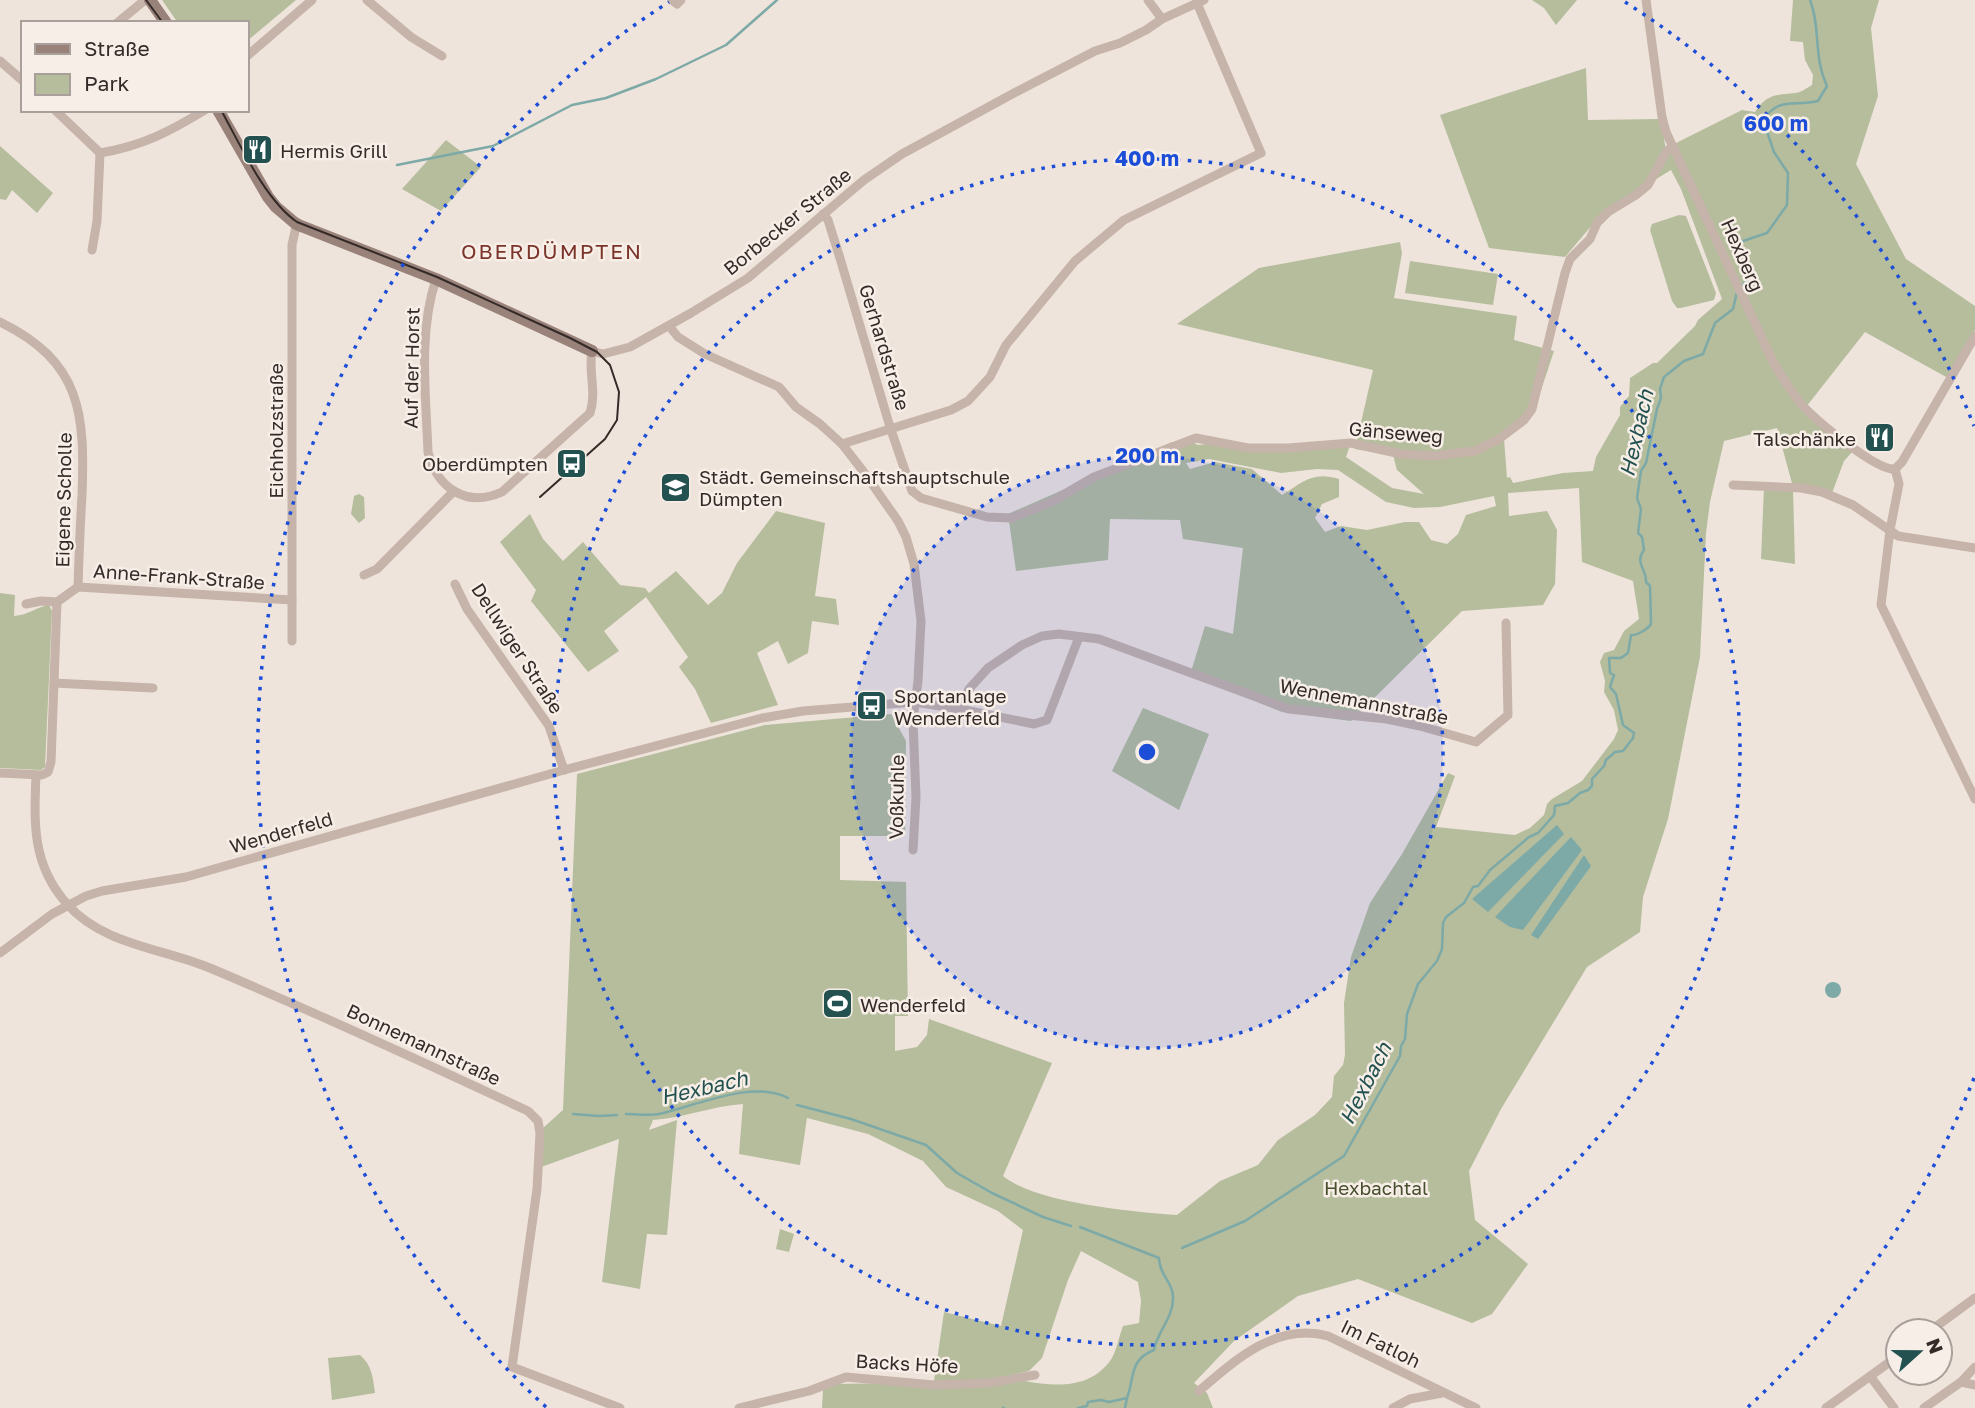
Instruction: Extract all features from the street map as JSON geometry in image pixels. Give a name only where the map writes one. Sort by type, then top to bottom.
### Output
[{"type":"street","points":[[120,21],[147,0],[164,21]]},
{"type":"street","points":[[248,55],[312,0]]},
{"type":"street","points":[[367,0],[411,37],[442,56]]},
{"type":"street","points":[[672,0],[677,4],[681,0]]},
{"type":"street","points":[[1147,0],[1162,19]]},
{"type":"street","name":"Hexberg","points":[[1646,0],[1662,117],[1672,146],[1774,364],[1803,406],[1854,449],[1885,468],[1895,469]]},
{"type":"street","points":[[842,444],[951,410],[968,401],[990,377],[1006,345],[1074,261],[1124,220],[1261,153],[1201,2]]},
{"type":"street","name":"Borbecker Straße","points":[[592,351],[603,354],[618,351],[669,326],[748,278],[864,180],[902,154],[1095,51],[1120,43],[1162,19],[1201,2]]},
{"type":"street","points":[[0,61],[21,79]]},
{"type":"street","points":[[57,112],[100,153],[97,221],[92,250]]},
{"type":"street","points":[[100,153],[142,144],[164,135],[202,112]]},
{"type":"street","points":[[219,112],[268,197],[296,223],[436,279],[592,351],[589,366],[594,402],[585,418],[502,492],[483,498],[453,492],[377,569],[364,575]]},
{"type":"street","name":"Gänseweg","points":[[912,491],[921,499],[987,517],[1013,518],[1051,502],[1094,477],[1196,438],[1248,448],[1351,443],[1401,454],[1434,456],[1466,453],[1492,443],[1516,427],[1532,409],[1570,260],[1590,239],[1593,229],[1602,218],[1647,185],[1672,146]]},
{"type":"street","name":"Gerhardstraße","points":[[823,214],[828,220],[836,244],[890,428],[912,491]]},
{"type":"street","name":"Eichholzstraße","points":[[292,641],[292,245],[296,223]]},
{"type":"street","name":"Auf der Horst","points":[[436,279],[428,304],[425,375],[428,452],[436,475],[453,492]]},
{"type":"street","name":"Eigene Scholle","points":[[0,321],[23,333],[46,352],[69,385],[79,411],[84,467],[78,587]]},
{"type":"street","name":"Voßkuhle","points":[[669,326],[678,337],[705,354],[779,387],[796,407],[842,444],[898,521],[914,564],[921,621],[918,681],[914,702],[916,823],[913,850]]},
{"type":"street","points":[[1975,336],[1902,462],[1895,469],[1899,484],[1890,530],[1881,605],[1975,799]]},
{"type":"street","points":[[1734,485],[1801,488],[1831,495],[1853,505],[1902,537],[1975,548]]},
{"type":"street","name":"Dellwiger Straße","points":[[455,584],[467,609],[549,726],[564,771]]},
{"type":"street","name":"Anne-Frank-Straße","points":[[57,602],[78,587],[292,600]]},
{"type":"street","points":[[0,773],[42,775],[48,772],[51,762],[57,602],[26,604]]},
{"type":"street","name":"Wennemannstraße","points":[[960,709],[969,690],[988,668],[1022,645],[1042,636],[1059,634],[1100,639],[1289,709],[1398,721],[1476,742],[1508,715],[1506,623]]},
{"type":"street","points":[[914,702],[1034,724],[1047,720],[1079,637]]},
{"type":"street","points":[[54,683],[153,688]]},
{"type":"street","name":"Wenderfeld","points":[[0,953],[67,905],[102,891],[186,877],[564,771],[776,715],[914,702]]},
{"type":"street","points":[[36,775],[36,841],[48,877],[67,905]]},
{"type":"street","name":"Bonnemannstraße","points":[[67,905],[86,924],[105,934],[192,961],[305,1008],[534,1116],[538,1121],[540,1133],[537,1189],[512,1367],[620,1408]]},
{"type":"street","points":[[1949,1317],[1975,1298]]},
{"type":"street","name":"Im Fatloh","points":[[1199,1391],[1252,1348],[1281,1338],[1315,1333],[1328,1336],[1476,1408]]},
{"type":"street","points":[[1826,1408],[1884,1366]]},
{"type":"street","points":[[1924,1408],[1934,1404],[1975,1367]]},
{"type":"street","name":"Backs Höfe","points":[[739,1408],[809,1391],[846,1377],[934,1385],[989,1383],[1035,1375]]},
{"type":"street","points":[[1870,1376],[1894,1408]]},
{"type":"street","points":[[1961,1382],[1975,1385]]},
{"type":"street","points":[[1393,1408],[1410,1399],[1443,1392]]},
{"type":"green space","points":[[162,0],[296,0],[248,40],[248,21],[177,21]]},
{"type":"green space","points":[[1532,0],[1577,0],[1556,25],[1544,8]]},
{"type":"green space","name":"Hexbachtal","points":[[1793,0],[1879,0],[1871,28],[1878,96],[1856,164],[1906,259],[1975,306],[1975,330],[1948,378],[1865,332],[1806,407],[1854,450],[1844,461],[1832,493],[1793,487],[1777,428],[1724,441],[1706,533],[1700,657],[1668,819],[1643,897],[1640,932],[1587,967],[1501,1109],[1469,1171],[1475,1220],[1528,1264],[1492,1314],[1472,1323],[1358,1279],[1298,1296],[1234,1341],[1194,1383],[1207,1393],[1213,1408],[822,1408],[823,1389],[833,1384],[1025,1381],[1061,1385],[1084,1380],[1094,1376],[1112,1358],[1123,1326],[1139,1323],[1141,1301],[1138,1282],[1081,1251],[1068,1280],[1042,1358],[1029,1371],[989,1380],[934,1381],[944,1312],[1001,1326],[1023,1230],[998,1211],[946,1187],[923,1161],[868,1134],[807,1118],[800,1165],[739,1154],[743,1104],[653,1120],[649,1130],[677,1120],[667,1235],[647,1234],[640,1289],[602,1282],[619,1139],[541,1167],[543,1128],[563,1110],[577,774],[765,725],[891,714],[906,741],[905,836],[840,836],[840,880],[906,882],[908,1016],[895,1016],[895,1051],[917,1047],[927,1035],[929,1019],[1052,1063],[1003,1176],[1038,1193],[1061,1199],[1177,1215],[1220,1181],[1258,1165],[1278,1140],[1315,1115],[1332,1097],[1334,1076],[1343,1065],[1344,1003],[1351,957],[1370,903],[1402,854],[1448,773],[1455,776],[1436,827],[1515,835],[1530,828],[1544,815],[1547,804],[1552,799],[1582,781],[1614,739],[1618,730],[1614,710],[1604,692],[1605,681],[1600,662],[1604,653],[1614,650],[1624,631],[1639,619],[1633,581],[1582,562],[1579,488],[1508,493],[1509,516],[1547,511],[1557,530],[1555,584],[1543,605],[1462,611],[1351,721],[1282,712],[1190,675],[1205,626],[1233,634],[1243,548],[1183,539],[1180,520],[1110,519],[1108,560],[1016,571],[1008,514],[1172,442],[1176,447],[1194,443],[1217,443],[1262,451],[1350,445],[1346,457],[1392,488],[1424,494],[1397,470],[1393,455],[1355,449],[1373,370],[1177,324],[1259,268],[1400,242],[1402,253],[1394,298],[1517,316],[1514,340],[1554,351],[1537,402],[1504,439],[1507,478],[1510,477],[1513,483],[1563,473],[1593,471],[1596,457],[1620,415],[1620,407],[1629,396],[1630,378],[1657,363],[1722,299],[1681,189],[1671,170],[1604,211],[1565,257],[1489,248],[1440,115],[1586,68],[1588,120],[1661,119],[1666,151],[1678,142],[1742,110],[1755,112],[1768,99],[1799,92],[1812,85],[1813,75],[1805,60],[1803,42],[1790,41]],"holes":[[[1209,459],[1281,473],[1317,469],[1338,470],[1386,502],[1414,508],[1440,507],[1494,496],[1496,506],[1466,515],[1458,534],[1447,544],[1431,540],[1419,522],[1405,522],[1367,530],[1341,526],[1325,532],[1315,518],[1322,504],[1339,497],[1339,479],[1315,477],[1282,495],[1252,469],[1215,462],[1190,469],[1186,463]]]},
{"type":"green space","points":[[446,140],[481,167],[441,211],[402,189]]},
{"type":"green space","points":[[0,146],[53,193],[37,213],[12,190],[6,200],[0,199]]},
{"type":"green space","points":[[1679,215],[1686,216],[1716,293],[1714,300],[1677,308],[1672,301],[1650,230],[1652,224]]},
{"type":"green space","points":[[1410,261],[1498,274],[1493,305],[1405,293]]},
{"type":"green space","points":[[1764,487],[1793,489],[1795,564],[1761,559]]},
{"type":"green space","points":[[359,494],[364,497],[365,518],[359,523],[351,514],[354,496]]},
{"type":"green space","points":[[776,511],[825,523],[815,596],[836,599],[839,625],[812,621],[808,653],[788,664],[778,641],[757,653],[778,705],[711,723],[695,689],[679,667],[688,657],[646,597],[604,631],[619,651],[588,672],[531,601],[536,590],[500,542],[530,514],[543,539],[563,561],[583,542],[620,585],[645,588],[649,593],[676,571],[708,605],[722,593],[737,563]]},
{"type":"green space","points":[[0,593],[15,595],[14,616],[49,605],[52,611],[45,767],[41,770],[0,768]]},
{"type":"green space","points":[[1143,708],[1209,734],[1179,810],[1112,771]]},
{"type":"green space","points":[[780,1229],[794,1234],[789,1252],[776,1249]]},
{"type":"green space","points":[[360,1355],[373,1377],[375,1393],[332,1400],[328,1358]]},
{"type":"water","points":[[1557,825],[1564,834],[1488,912],[1472,899]]},
{"type":"water","points":[[1571,837],[1582,850],[1523,930],[1510,927],[1495,917]]},
{"type":"water","points":[[1584,855],[1591,866],[1538,939],[1531,935]]},
{"type":"water","points":[[1830,982],[1836,982],[1841,990],[1839,996],[1830,998],[1825,993],[1825,987]]},
{"type":"waterway","points":[[397,165],[493,146],[572,105],[606,98],[656,79],[726,45],[777,0]]},
{"type":"waterway","name":"Hexbach","points":[[1742,287],[1746,280],[1736,253],[1740,242],[1767,233],[1787,205],[1788,173],[1774,152],[1763,120],[1781,105],[1818,101],[1827,86],[1820,64],[1810,0]]},
{"type":"waterway","name":"Hexbach","points":[[1182,1248],[1245,1221],[1344,1156],[1400,1056],[1405,1039],[1407,1014],[1418,984],[1437,961],[1442,949],[1443,923],[1446,917],[1464,903],[1473,887],[1478,886],[1490,870],[1529,837],[1538,833],[1554,815],[1555,806],[1568,803],[1588,790],[1592,786],[1592,779],[1606,760],[1615,752],[1623,751],[1633,738],[1634,733],[1623,725],[1616,694],[1610,687],[1614,675],[1610,673],[1609,658],[1621,658],[1628,653],[1631,635],[1642,632],[1651,624],[1650,586],[1646,582],[1640,559],[1644,550],[1642,537],[1638,533],[1641,509],[1637,498],[1641,471],[1646,463],[1661,398],[1660,389],[1664,377],[1684,361],[1703,354],[1715,323],[1733,309],[1737,292]]},
{"type":"waterway","name":"Hexbach","points":[[626,1114],[659,1114],[724,1096],[758,1091],[788,1098]]},
{"type":"waterway","name":"Hexbach","points":[[797,1105],[851,1119],[926,1145],[957,1173],[992,1193],[1043,1217],[1071,1226]]},
{"type":"waterway","name":"Hexbach","points":[[573,1114],[617,1115]]},
{"type":"waterway","name":"Hexbach","points":[[1078,1408],[1087,1406],[1088,1402],[1109,1402],[1127,1398],[1134,1370],[1140,1359],[1154,1350],[1173,1299],[1159,1258],[1080,1227]]},
{"type":"waterway","points":[[1125,1408],[1127,1398]]},
{"type":"tram line","points":[[146,0],[162,21]]},
{"type":"tram line","points":[[222,112],[264,186],[297,222],[437,277],[570,338],[597,352],[610,365],[619,392],[617,420],[605,439],[540,497]]},
{"type":"place","name":"Hermis Grill","points":[[257,150]]},
{"type":"place","name":"Talschänke","points":[[1879,438]]},
{"type":"place","name":"Oberdümpten","points":[[571,463]]},
{"type":"place","name":"Städt. Gemeinschaftshauptschule Dümpten","points":[[676,487]]},
{"type":"place","name":"Sportanlage Wenderfeld","points":[[871,706]]},
{"type":"place","name":"Wenderfeld","points":[[837,1004]]},
{"type":"district","name":"OBERDÜMPTEN","points":[[552,251]]}]
